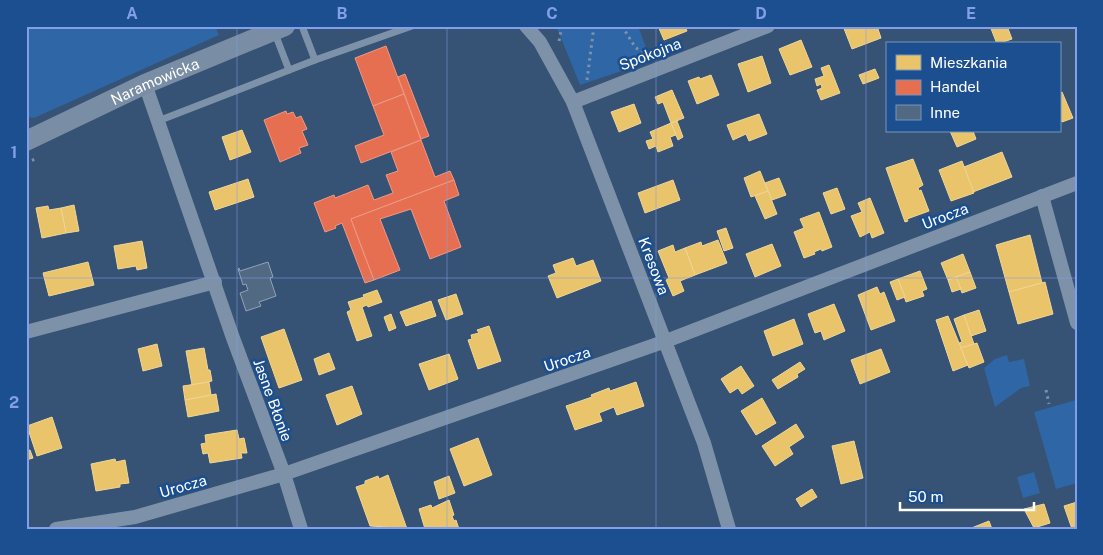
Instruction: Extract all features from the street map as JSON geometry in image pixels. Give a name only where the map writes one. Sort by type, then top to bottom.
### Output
[{"type":"street","name":"Kresowa","points":[[526,26],[540,42],[578,100],[704,443],[728,529]]},
{"type":"street","name":"Spokojna","points":[[578,100],[768,26]]},
{"type":"street","name":"Naramowicka","points":[[26,141],[145,84],[280,29]]},
{"type":"street","name":"Jasne Błonie","points":[[145,84],[233,338],[284,474],[301,529]]},
{"type":"street","name":"Urocza","points":[[56,529],[135,517],[284,474],[666,342],[1077,183]]},
{"type":"street","points":[[1042,196],[1077,323]]},
{"type":"street","points":[[26,332],[214,282]]},
{"type":"lane","points":[[302,26],[314,60]]},
{"type":"lane","points":[[158,121],[314,60],[412,26]]},
{"type":"lane","points":[[280,29],[289,70]]},
{"type":"path","points":[[559,41],[562,26]]},
{"type":"path","points":[[578,100],[588,76],[594,26]]},
{"type":"path","points":[[622,26],[635,46],[664,66]]},
{"type":"path","points":[[1046,390],[1049,404]]},
{"type":"shaded area","points":[[26,26],[215,26],[219,35],[34,118],[26,117]]},
{"type":"shaded area","points":[[556,26],[638,26],[651,61],[580,85]]},
{"type":"shaded area","points":[[1007,355],[1009,362],[1024,359],[1030,386],[1021,388],[995,407],[984,368],[995,359]]},
{"type":"shaded area","points":[[1076,400],[1077,483],[1056,489],[1034,412]]},
{"type":"shaded area","points":[[1034,472],[1040,493],[1023,498],[1017,477]]},
{"type":"building: Mieszkania","points":[[658,26],[685,26],[687,31],[664,40]]},
{"type":"building: Mieszkania","points":[[843,26],[877,26],[881,38],[852,49]]},
{"type":"building: Mieszkania","points":[[990,26],[1007,26],[1012,39],[996,42]]},
{"type":"building: Mieszkania","points":[[801,40],[812,67],[790,75],[779,49]]},
{"type":"building: Mieszkania","points":[[762,56],[771,83],[748,92],[738,64]]},
{"type":"building: Mieszkania","points":[[829,65],[840,93],[821,100],[817,90],[822,88],[821,84],[817,86],[815,79],[824,76],[821,68]]},
{"type":"building: Mieszkania","points":[[875,69],[879,78],[863,84],[859,75]]},
{"type":"building: Mieszkania","points":[[711,75],[719,95],[697,104],[688,81]]},
{"type":"building: Mieszkania","points":[[672,90],[684,118],[671,123],[663,102],[658,104],[655,97]]},
{"type":"building: Mieszkania","points":[[1062,92],[1073,118],[1062,122],[1060,118],[1060,93]]},
{"type":"building: Mieszkania","points":[[634,104],[641,123],[619,132],[611,112]]},
{"type":"building: Mieszkania","points":[[759,114],[767,134],[749,141],[746,134],[733,140],[727,125]]},
{"type":"building: Mieszkania","points":[[677,121],[683,137],[678,140],[671,123]]},
{"type":"building: Mieszkania","points":[[671,123],[676,135],[670,137],[673,146],[658,152],[656,146],[649,149],[646,141],[653,139],[650,132]]},
{"type":"building: Mieszkania","points":[[242,130],[251,152],[230,160],[222,137]]},
{"type":"building: Mieszkania","points":[[950,132],[973,132],[976,139],[957,147]]},
{"type":"building: Mieszkania","points":[[1002,152],[1012,177],[973,192],[964,167]]},
{"type":"building: Mieszkania","points":[[913,159],[923,185],[918,188],[919,191],[921,190],[929,211],[907,219],[908,221],[905,222],[886,168]]},
{"type":"building: Mieszkania","points":[[962,161],[974,193],[951,201],[939,170]]},
{"type":"building: Mieszkania","points":[[760,171],[768,191],[751,197],[744,178]]},
{"type":"building: Mieszkania","points":[[779,178],[786,195],[772,200],[765,183]]},
{"type":"building: Mieszkania","points":[[248,179],[254,197],[215,210],[209,192]]},
{"type":"building: Mieszkania","points":[[673,180],[680,200],[645,213],[638,193]]},
{"type":"building: Mieszkania","points":[[837,188],[845,209],[831,214],[823,193]]},
{"type":"building: Mieszkania","points":[[768,191],[777,214],[765,219],[755,196]]},
{"type":"building: Mieszkania","points":[[870,198],[884,233],[872,238],[870,232],[860,237],[851,216],[862,212],[858,203]]},
{"type":"building: Mieszkania","points":[[74,205],[79,231],[66,233],[61,208]]},
{"type":"building: Mieszkania","points":[[48,206],[49,210],[61,208],[66,233],[42,238],[36,208]]},
{"type":"building: Mieszkania","points":[[819,212],[832,247],[822,251],[821,249],[814,252],[815,254],[804,258],[794,232],[804,228],[800,219]]},
{"type":"building: Mieszkania","points":[[726,228],[733,248],[724,251],[717,231]]},
{"type":"building: Mieszkania","points":[[1030,235],[1042,283],[1009,292],[996,245]]},
{"type":"building: Mieszkania","points":[[718,240],[727,263],[695,275],[685,248],[701,242],[702,246]]},
{"type":"building: Mieszkania","points":[[142,241],[147,268],[137,270],[136,266],[118,269],[114,246]]},
{"type":"building: Mieszkania","points":[[772,244],[781,266],[755,277],[746,254]]},
{"type":"building: Mieszkania","points":[[673,245],[675,252],[685,248],[695,275],[680,281],[684,291],[673,296],[666,280],[669,278],[658,251]]},
{"type":"building: Mieszkania","points":[[963,254],[970,272],[948,280],[941,263]]},
{"type":"building: Mieszkania","points":[[573,258],[576,266],[593,260],[601,281],[557,298],[548,276],[556,273],[553,265]]},
{"type":"building: Mieszkania","points":[[88,262],[94,285],[49,296],[43,273]]},
{"type":"building: Mieszkania","points":[[920,271],[927,289],[922,291],[924,296],[906,302],[898,279]]},
{"type":"building: Mieszkania","points":[[970,272],[976,288],[962,293],[956,277]]},
{"type":"building: Mieszkania","points":[[956,277],[961,289],[952,292],[948,280]]},
{"type":"building: Mieszkania","points":[[898,279],[905,297],[897,300],[890,282]]},
{"type":"building: Mieszkania","points":[[1045,282],[1053,314],[1018,324],[1009,292]]},
{"type":"building: Mieszkania","points":[[877,287],[880,294],[884,292],[895,321],[871,330],[858,295]]},
{"type":"building: Mieszkania","points":[[377,290],[382,302],[362,307],[372,336],[357,341],[347,312],[351,310],[348,302]]},
{"type":"building: Mieszkania","points":[[456,294],[463,314],[446,320],[438,300]]},
{"type":"building: Mieszkania","points":[[431,301],[436,316],[406,326],[400,312]]},
{"type":"building: Mieszkania","points":[[834,304],[845,331],[824,340],[821,331],[815,333],[808,314]]},
{"type":"building: Mieszkania","points":[[979,310],[986,331],[971,336],[964,315]]},
{"type":"building: Mieszkania","points":[[391,314],[396,328],[389,331],[384,317]]},
{"type":"building: Mieszkania","points":[[964,315],[974,344],[961,348],[959,343],[962,342],[954,319]]},
{"type":"building: Mieszkania","points":[[948,316],[968,365],[953,371],[936,320]]},
{"type":"building: Mieszkania","points":[[794,319],[803,344],[773,356],[764,331]]},
{"type":"building: Mieszkania","points":[[489,326],[501,361],[478,369],[468,340],[472,339],[471,335],[479,333],[477,330]]},
{"type":"building: Mieszkania","points":[[284,329],[302,380],[279,388],[261,337]]},
{"type":"building: Mieszkania","points":[[977,343],[984,362],[969,368],[961,348]]},
{"type":"building: Mieszkania","points":[[157,344],[162,366],[143,371],[138,349]]},
{"type":"building: Mieszkania","points":[[204,348],[212,381],[192,385],[186,351]]},
{"type":"building: Mieszkania","points":[[881,349],[890,372],[860,384],[851,360]]},
{"type":"building: Mieszkania","points":[[329,353],[335,369],[319,375],[314,359]]},
{"type":"building: Mieszkania","points":[[449,354],[458,379],[429,390],[419,364]]},
{"type":"building: Mieszkania","points":[[800,362],[805,369],[797,374],[798,377],[778,389],[772,380]]},
{"type":"building: Mieszkania","points":[[741,366],[754,386],[742,394],[738,388],[730,393],[721,379]]},
{"type":"building: Mieszkania","points":[[209,382],[211,395],[185,400],[183,386]]},
{"type":"building: Mieszkania","points":[[636,382],[644,406],[617,415],[614,407],[599,413],[602,421],[575,430],[566,406],[592,397],[591,395],[609,388],[610,391]]},
{"type":"building: Mieszkania","points":[[352,386],[362,414],[337,425],[326,395]]},
{"type":"building: Mieszkania","points":[[216,394],[219,411],[188,417],[185,400]]},
{"type":"building: Mieszkania","points":[[762,398],[776,423],[756,435],[741,411]]},
{"type":"building: Mieszkania","points":[[52,417],[62,448],[37,456],[27,426]]},
{"type":"building: Mieszkania","points":[[796,424],[804,437],[789,447],[793,454],[775,466],[762,446]]},
{"type":"building: Mieszkania","points":[[237,430],[239,439],[244,438],[247,453],[241,453],[242,458],[210,463],[208,453],[203,454],[201,444],[206,443],[205,435]]},
{"type":"building: Mieszkania","points":[[478,438],[492,475],[464,486],[450,449]]},
{"type":"building: Mieszkania","points":[[854,441],[863,478],[841,484],[832,446]]},
{"type":"building: Mieszkania","points":[[30,450],[33,458],[26,460],[26,451]]},
{"type":"building: Mieszkania","points":[[115,459],[116,462],[125,460],[129,483],[120,484],[120,487],[96,491],[91,464]]},
{"type":"building: Mieszkania","points":[[388,475],[407,529],[387,529],[387,527],[370,526],[356,487],[378,476],[379,479]]},
{"type":"building: Mieszkania","points":[[449,476],[455,493],[439,499],[434,482]]},
{"type":"building: Mieszkania","points":[[812,489],[817,497],[801,507],[796,499]]},
{"type":"building: Mieszkania","points":[[449,500],[454,515],[452,516],[454,521],[456,520],[459,529],[425,529],[419,509],[431,505],[432,508]]},
{"type":"building: Mieszkania","points":[[1077,502],[1077,529],[1072,529],[1064,506]]},
{"type":"building: Mieszkania","points":[[1044,504],[1050,523],[1034,528],[1024,509]]},
{"type":"building: Mieszkania","points":[[989,521],[992,529],[969,529]]},
{"type":"building: Handel","points":[[386,46],[404,94],[373,106],[355,58]]},
{"type":"building: Handel","points":[[405,74],[429,136],[421,139],[398,77]]},
{"type":"building: Handel","points":[[404,94],[421,140],[361,163],[355,146],[384,135],[373,106]]},
{"type":"building: Handel","points":[[286,111],[287,114],[293,112],[296,118],[301,116],[307,129],[302,131],[308,145],[299,148],[301,153],[280,162],[264,120]]},
{"type":"building: Handel","points":[[421,140],[435,177],[450,171],[454,180],[351,219],[374,280],[365,283],[342,223],[335,226],[336,228],[325,232],[314,203],[334,195],[335,198],[368,185],[374,200],[393,193],[386,175],[398,171],[391,152]]},
{"type":"building: Handel","points":[[454,180],[459,195],[444,201],[461,247],[430,259],[411,209],[380,219],[400,270],[374,280],[351,219]]},
{"type":"building: Inne","points":[[268,262],[273,277],[270,278],[276,296],[259,302],[261,306],[246,311],[240,293],[248,290],[246,284],[243,285],[238,269],[240,271]]}]
